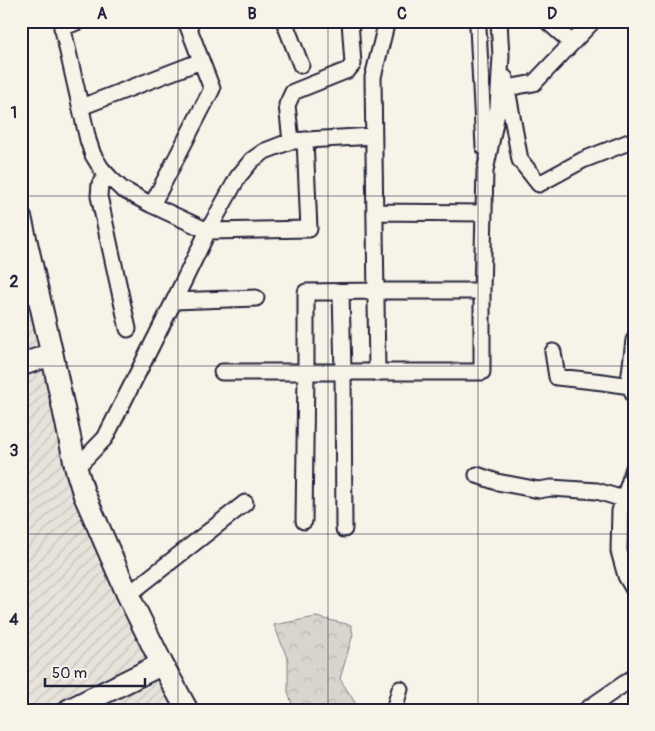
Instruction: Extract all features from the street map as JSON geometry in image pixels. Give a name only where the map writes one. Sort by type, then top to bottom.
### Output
[{"type":"street","points":[[79,21],[62,25],[93,155],[107,175],[122,189],[208,231],[309,229],[298,140],[287,105],[293,92],[348,70],[353,64],[350,21]]},
{"type":"street","points":[[152,205],[212,88],[186,21]]},
{"type":"street","points":[[284,21],[301,65]]},
{"type":"street","points":[[377,373],[373,77],[386,21]]},
{"type":"street","points":[[485,172],[498,108],[501,56],[500,21]]},
{"type":"street","points":[[546,21],[572,43]]},
{"type":"street","points":[[507,88],[534,83],[593,21]]},
{"type":"street","points":[[222,372],[482,372],[485,172],[478,27]]},
{"type":"street","points":[[501,56],[520,160],[539,184],[583,160],[634,140]]},
{"type":"street","points":[[81,107],[201,61]]},
{"type":"street","points":[[76,468],[105,438],[208,231],[238,177],[252,160],[265,151],[298,140],[373,136]]},
{"type":"street","points":[[107,175],[100,184],[99,196],[128,329]]},
{"type":"street","points":[[375,212],[484,213]]},
{"type":"street","points":[[21,219],[76,468],[84,494],[128,594],[187,710]]},
{"type":"street","points":[[304,521],[306,292],[482,291]]},
{"type":"street","points":[[341,292],[344,372],[344,529]]},
{"type":"street","points":[[174,301],[256,298]]},
{"type":"street","points":[[632,391],[629,382],[634,340]]},
{"type":"street","points":[[553,352],[557,377],[603,382],[632,391]]},
{"type":"street","points":[[21,366],[52,354]]},
{"type":"street","points":[[634,468],[620,511],[619,551],[626,576],[634,590]]},
{"type":"street","points":[[477,475],[497,482],[539,490],[552,488],[597,492],[623,499]]},
{"type":"street","points":[[128,594],[246,503]]},
{"type":"street","points":[[69,710],[162,664]]},
{"type":"street","points":[[586,710],[634,677]]},
{"type":"street","points":[[394,710],[400,689]]},
{"type":"shaded area","points":[[21,269],[69,479],[174,710],[21,710]]},
{"type":"green space","points":[[316,617],[351,625],[353,634],[340,679],[358,710],[294,710],[288,692],[288,660],[274,625]]}]
